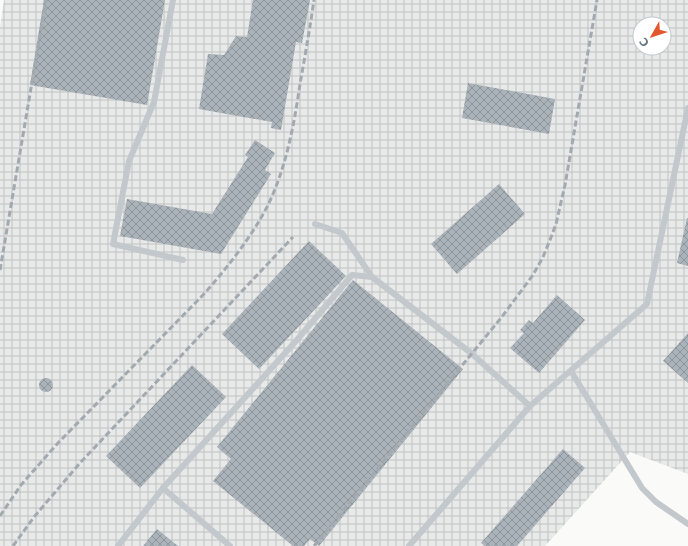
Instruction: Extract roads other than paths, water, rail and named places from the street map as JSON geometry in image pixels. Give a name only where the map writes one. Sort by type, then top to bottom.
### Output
[{"type":"lane","points":[[173,0],[154,102],[129,161],[112,244],[183,260]]},
{"type":"lane","points":[[409,546],[530,406],[647,304],[688,108]]},
{"type":"lane","points":[[315,224],[342,233],[372,277],[470,353],[530,406]]},
{"type":"lane","points":[[118,546],[163,488],[296,341],[352,275],[372,277]]},
{"type":"lane","points":[[571,371],[642,488],[656,502],[688,524]]},
{"type":"lane","points":[[163,488],[230,546]]},
{"type":"railway","points":[[0,270],[46,0]]},
{"type":"railway","points":[[0,516],[21,485],[58,443],[203,295],[238,253],[260,219],[274,192],[288,147],[295,115],[314,0]]},
{"type":"railway","points":[[314,546],[501,318],[533,275],[543,257],[556,224],[565,185],[597,0]]},
{"type":"railway","points":[[13,546],[34,517],[80,463],[293,237]]}]
